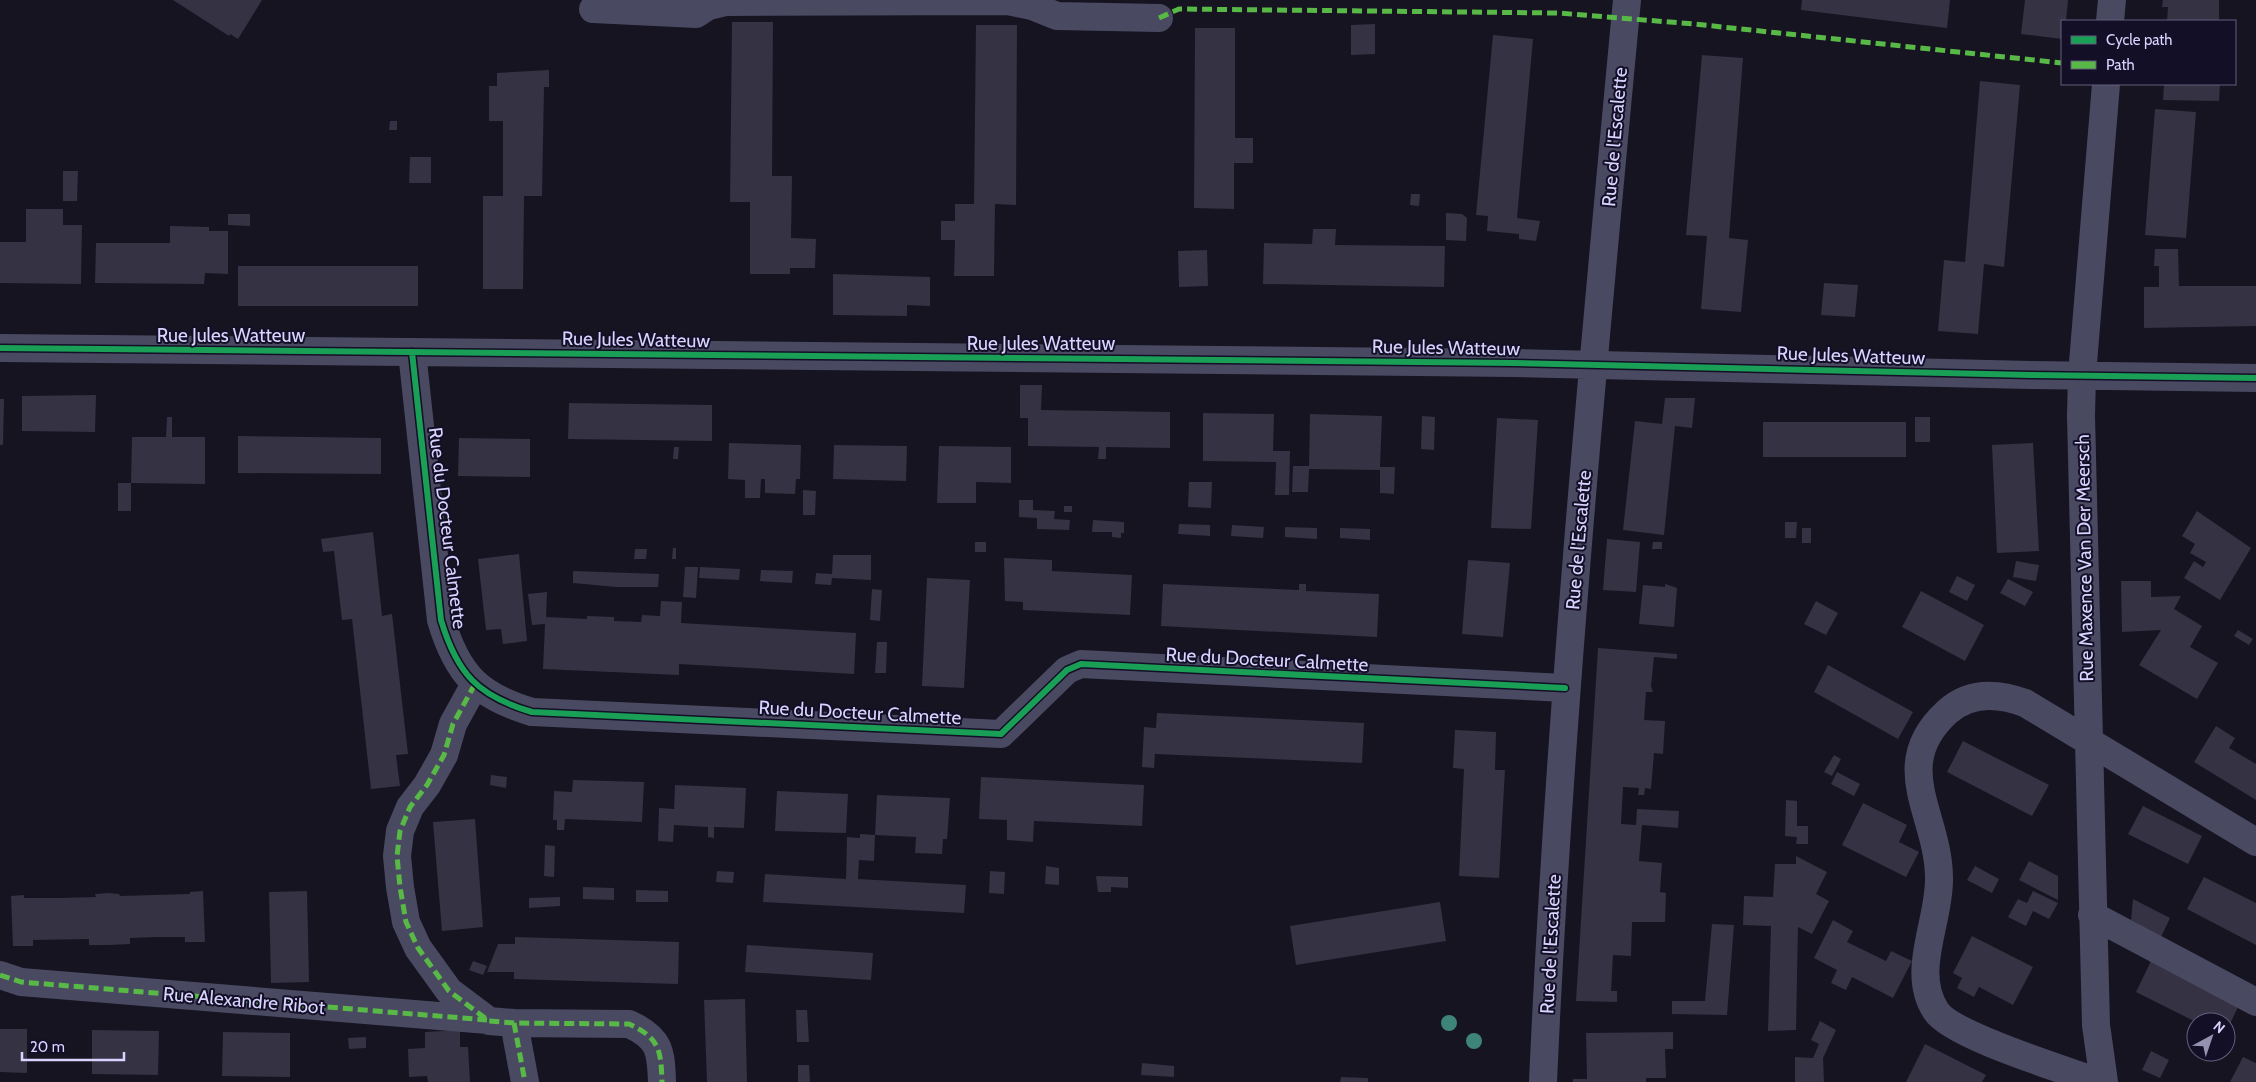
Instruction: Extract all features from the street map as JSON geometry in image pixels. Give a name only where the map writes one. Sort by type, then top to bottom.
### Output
[{"type":"street","name":"Rue de l'Escalette","points":[[1544,1082],[1550,922],[1565,688],[1627,0]]},
{"type":"street","points":[[2110,20],[2112,0]]},
{"type":"street","points":[[593,9],[696,14],[708,6],[725,2],[1008,1],[1032,6],[1057,16],[1159,18]]},
{"type":"street","name":"Rue Maxence Van Der Meersch","points":[[2104,1082],[2096,1025],[2092,915],[2082,375],[2106,85]]},
{"type":"street","name":"Rue Jules Watteuw","points":[[0,348],[1593,364],[2082,375]]},
{"type":"street","name":"Rue du Docteur Calmette","points":[[412,352],[441,620],[448,644],[458,664],[475,684],[498,700],[532,712],[1001,734],[1067,670],[1081,664],[1565,688]]},
{"type":"street","points":[[2082,375],[2256,378]]},
{"type":"street","points":[[475,684],[453,724],[444,754],[427,785],[410,807],[400,831],[397,856],[406,922],[418,948],[449,991],[502,1022],[525,1082]]},
{"type":"street","points":[[2098,1082],[1996,1045],[1958,1028],[1937,1013],[1926,992],[1926,969],[1939,897],[1940,876],[1918,771],[1919,753],[1926,736],[1936,722],[1951,708],[1968,698],[1985,695],[2004,696],[2025,703],[2256,842]]},
{"type":"street","points":[[2092,915],[2256,1002]]},
{"type":"street","name":"Rue Alexandre Ribot","points":[[0,974],[20,982],[502,1022],[629,1024],[655,1040],[661,1055],[662,1082]]},
{"type":"building","points":[[173,0],[262,0],[238,39],[230,34],[229,36]]},
{"type":"building","points":[[1802,0],[1950,0],[1947,28],[1801,10]]},
{"type":"building","points":[[2025,0],[2068,0],[2066,20],[2061,20],[2061,39],[2021,34]]},
{"type":"building","points":[[2163,0],[2219,0],[2219,20],[2167,20],[2168,7],[2162,7]]},
{"type":"building","points":[[732,22],[773,22],[772,176],[792,176],[791,238],[816,239],[815,268],[790,268],[790,274],[750,274],[750,202],[730,202]]},
{"type":"building","points":[[1375,24],[1375,54],[1351,55],[1351,25]]},
{"type":"building","points":[[976,25],[1017,25],[1016,205],[995,204],[994,276],[954,276],[955,240],[941,240],[941,221],[955,221],[955,204],[974,204]]},
{"type":"building","points":[[1195,28],[1235,28],[1235,138],[1253,138],[1253,163],[1234,163],[1234,209],[1194,208]]},
{"type":"building","points":[[1493,35],[1533,39],[1517,218],[1540,221],[1536,241],[1519,239],[1519,234],[1487,231],[1488,216],[1476,215]]},
{"type":"building","points":[[1702,55],[1743,58],[1729,238],[1748,240],[1741,312],[1701,309],[1707,236],[1686,235]]},
{"type":"building","points":[[549,70],[549,87],[544,87],[542,196],[524,196],[523,289],[483,289],[483,196],[503,196],[503,121],[489,121],[489,86],[497,86],[497,73]]},
{"type":"building","points":[[1980,81],[2020,85],[2004,267],[1984,264],[1978,334],[1938,331],[1944,260],[1965,262]]},
{"type":"building","points":[[2164,85],[2220,85],[2219,101],[2163,100]]},
{"type":"building","points":[[2155,109],[2196,112],[2186,238],[2145,235]]},
{"type":"building","points":[[390,121],[397,121],[397,130],[389,130]]},
{"type":"building","points":[[410,157],[431,157],[431,183],[409,183]]},
{"type":"building","points":[[63,171],[78,171],[77,201],[63,201]]},
{"type":"building","points":[[1411,194],[1420,194],[1419,206],[1410,205]]},
{"type":"building","points":[[26,209],[63,209],[63,225],[82,225],[81,284],[0,283],[0,242],[26,242]]},
{"type":"building","points":[[1446,213],[1462,214],[1467,218],[1466,241],[1446,240]]},
{"type":"building","points":[[228,214],[250,214],[250,226],[228,225]]},
{"type":"building","points":[[170,226],[209,227],[209,231],[228,231],[228,274],[205,273],[204,284],[95,283],[96,243],[170,243]]},
{"type":"building","points":[[1313,229],[1336,229],[1335,245],[1445,246],[1444,287],[1263,284],[1264,243],[1312,244]]},
{"type":"building","points":[[2155,249],[2178,249],[2179,286],[2256,286],[2256,326],[2144,328],[2144,287],[2159,287],[2159,266],[2154,266]]},
{"type":"building","points":[[1207,250],[1208,286],[1179,287],[1178,251]]},
{"type":"building","points":[[238,266],[418,266],[418,306],[238,306]]},
{"type":"building","points":[[833,274],[930,277],[930,306],[907,305],[907,316],[833,315]]},
{"type":"building","points":[[1824,283],[1858,285],[1855,317],[1821,315]]},
{"type":"building","points":[[1020,385],[1042,385],[1041,410],[1170,412],[1170,448],[1106,447],[1106,459],[1098,459],[1099,447],[1028,446],[1028,418],[1020,418]]},
{"type":"building","points":[[96,395],[95,432],[22,431],[22,396]]},
{"type":"building","points":[[1665,398],[1695,398],[1692,428],[1675,426],[1664,535],[1623,530],[1635,421],[1662,424]]},
{"type":"building","points":[[0,399],[4,399],[3,445],[0,445]]},
{"type":"building","points":[[569,403],[712,405],[712,441],[568,439]]},
{"type":"building","points":[[1203,413],[1274,414],[1273,451],[1290,451],[1289,495],[1275,495],[1276,462],[1203,461]]},
{"type":"building","points":[[1310,414],[1382,416],[1380,467],[1395,467],[1394,494],[1380,493],[1380,470],[1309,469],[1308,492],[1292,492],[1293,466],[1309,466]]},
{"type":"building","points":[[1422,416],[1435,417],[1434,450],[1421,449]]},
{"type":"building","points":[[167,417],[172,417],[172,437],[205,437],[205,484],[131,483],[132,437],[166,437]]},
{"type":"building","points":[[1915,417],[1930,417],[1930,442],[1915,442]]},
{"type":"building","points":[[1497,418],[1538,420],[1531,529],[1491,528]]},
{"type":"building","points":[[1763,422],[1906,422],[1906,457],[1763,457]]},
{"type":"building","points":[[238,436],[381,438],[381,474],[238,473]]},
{"type":"building","points":[[459,438],[530,439],[530,477],[458,476]]},
{"type":"building","points":[[729,443],[801,445],[800,479],[796,479],[795,494],[765,493],[765,479],[761,479],[760,498],[745,498],[745,480],[728,479]]},
{"type":"building","points":[[2033,443],[2039,551],[1997,553],[1992,445]]},
{"type":"building","points":[[834,445],[907,446],[906,481],[833,479]]},
{"type":"building","points":[[939,446],[1011,447],[1011,483],[976,482],[976,503],[937,503]]},
{"type":"building","points":[[674,447],[679,447],[678,459],[673,459]]},
{"type":"building","points":[[1189,482],[1212,482],[1211,508],[1188,507]]},
{"type":"building","points":[[118,483],[131,483],[131,511],[118,511]]},
{"type":"building","points":[[803,490],[816,491],[815,515],[803,515]]},
{"type":"building","points":[[1019,500],[1033,500],[1033,510],[1055,511],[1054,519],[1070,520],[1069,530],[1037,529],[1037,518],[1019,517]]},
{"type":"building","points":[[1064,506],[1072,506],[1072,512],[1064,512]]},
{"type":"building","points":[[2197,511],[2251,548],[2220,600],[2184,578],[2194,561],[2203,567],[2206,562],[2190,553],[2195,544],[2182,536]]},
{"type":"building","points":[[1093,520],[1124,522],[1124,533],[1121,533],[1121,538],[1112,537],[1112,532],[1092,532]]},
{"type":"building","points":[[1785,522],[1797,522],[1796,538],[1785,538]]},
{"type":"building","points":[[1179,524],[1210,525],[1210,536],[1178,534]]},
{"type":"building","points":[[1232,525],[1264,527],[1263,538],[1231,536]]},
{"type":"building","points":[[1285,527],[1317,528],[1317,539],[1285,537]]},
{"type":"building","points":[[1340,528],[1370,529],[1370,540],[1340,538]]},
{"type":"building","points":[[1802,528],[1811,528],[1811,543],[1802,543]]},
{"type":"building","points":[[373,532],[382,616],[392,614],[408,754],[396,755],[400,786],[371,789],[352,619],[342,620],[334,551],[323,552],[321,539]]},
{"type":"building","points":[[1607,539],[1640,542],[1636,592],[1603,590]]},
{"type":"building","points":[[975,542],[986,542],[986,552],[975,552]]},
{"type":"building","points":[[1653,542],[1662,542],[1662,549],[1652,549]]},
{"type":"building","points":[[673,548],[676,548],[676,559],[672,559]]},
{"type":"building","points":[[635,549],[647,549],[646,559],[634,559]]},
{"type":"building","points":[[519,554],[527,641],[503,644],[501,629],[486,630],[478,559]]},
{"type":"building","points":[[833,555],[871,555],[871,580],[832,578],[831,585],[815,584],[816,573],[832,574]]},
{"type":"building","points":[[1004,558],[1052,560],[1052,571],[1132,575],[1130,615],[1023,610],[1023,602],[1005,601]]},
{"type":"building","points":[[1468,560],[1510,563],[1503,637],[1462,634]]},
{"type":"building","points":[[2016,561],[2039,565],[2036,581],[2013,577]]},
{"type":"building","points":[[685,567],[698,567],[696,598],[683,597]]},
{"type":"building","points":[[700,567],[740,569],[739,580],[699,578]]},
{"type":"building","points":[[761,570],[793,571],[792,583],[760,581]]},
{"type":"building","points":[[573,571],[659,574],[658,587],[616,587],[573,583]]},
{"type":"building","points":[[1957,576],[1975,585],[1967,601],[1949,592]]},
{"type":"building","points":[[927,578],[970,580],[964,688],[922,686]]},
{"type":"building","points":[[2008,579],[2033,592],[2025,606],[2000,593]]},
{"type":"building","points":[[2121,581],[2151,581],[2151,597],[2181,596],[2174,609],[2202,626],[2190,647],[2218,663],[2197,699],[2139,665],[2161,630],[2122,632]]},
{"type":"building","points":[[1163,584],[1299,590],[1299,584],[1306,584],[1306,591],[1379,594],[1377,637],[1161,626]]},
{"type":"building","points":[[1665,584],[1677,588],[1674,627],[1639,624],[1643,585],[1665,587]]},
{"type":"building","points":[[872,589],[882,590],[880,621],[870,620]]},
{"type":"building","points":[[1921,591],[1984,625],[1965,661],[1902,627]]},
{"type":"building","points":[[547,592],[546,617],[587,619],[587,616],[614,617],[614,621],[641,622],[642,615],[660,616],[661,601],[682,602],[681,623],[856,633],[854,674],[679,664],[679,675],[543,669],[545,624],[532,625],[528,594]]},
{"type":"building","points":[[1816,601],[1838,613],[1826,635],[1804,624]]},
{"type":"building","points":[[2238,630],[2253,639],[2249,645],[2234,636]]},
{"type":"building","points":[[877,642],[887,642],[886,673],[875,673]]},
{"type":"building","points":[[1598,648],[1677,654],[1677,659],[1654,657],[1651,686],[1653,692],[1646,692],[1644,720],[1665,721],[1663,754],[1654,753],[1651,789],[1645,788],[1644,795],[1638,795],[1639,788],[1623,787],[1621,824],[1636,825],[1637,809],[1679,811],[1678,828],[1642,825],[1639,861],[1662,863],[1660,892],[1666,893],[1665,922],[1632,922],[1631,956],[1613,955],[1611,991],[1617,991],[1617,1002],[1576,1001]]},
{"type":"building","points":[[1828,665],[1913,712],[1898,739],[1814,692]]},
{"type":"building","points":[[1157,713],[1364,723],[1362,763],[1155,754],[1154,768],[1142,767],[1144,727],[1156,728]]},
{"type":"building","points":[[2216,726],[2235,738],[2229,748],[2256,764],[2256,800],[2194,762]]},
{"type":"building","points":[[1455,730],[1496,732],[1495,770],[1505,770],[1499,878],[1459,876],[1464,769],[1453,768]]},
{"type":"building","points":[[1963,741],[2049,785],[2032,816],[1947,772]]},
{"type":"building","points":[[1834,755],[1841,759],[1832,776],[1824,772]]},
{"type":"building","points":[[1837,772],[1860,784],[1854,796],[1831,784]]},
{"type":"building","points":[[491,775],[507,777],[506,788],[490,785]]},
{"type":"building","points":[[981,777],[1144,785],[1142,826],[1034,821],[1033,842],[1007,840],[1007,820],[979,819]]},
{"type":"building","points":[[573,780],[644,782],[642,822],[565,819],[564,830],[557,830],[557,820],[553,820],[554,791],[572,792]]},
{"type":"building","points":[[675,785],[746,788],[744,828],[714,827],[714,838],[708,837],[708,827],[674,825],[673,842],[658,841],[659,808],[674,809]]},
{"type":"building","points":[[777,791],[848,794],[846,833],[775,831]]},
{"type":"building","points":[[877,795],[950,798],[947,839],[943,839],[942,854],[915,853],[916,837],[875,835]]},
{"type":"building","points":[[1786,800],[1797,801],[1797,826],[1808,826],[1808,844],[1796,844],[1797,837],[1785,836]]},
{"type":"building","points":[[1863,803],[1907,825],[1899,842],[1919,852],[1906,877],[1842,845]]},
{"type":"building","points":[[2143,806],[2202,836],[2188,864],[2128,834]]},
{"type":"building","points":[[475,819],[483,927],[442,931],[433,822]]},
{"type":"building","points":[[860,834],[875,835],[874,861],[859,860],[858,879],[966,885],[964,913],[763,902],[765,874],[846,879],[847,837],[860,838]]},
{"type":"building","points":[[545,845],[555,846],[554,877],[544,876]]},
{"type":"building","points":[[1796,856],[1827,872],[1816,894],[1829,901],[1812,934],[1798,927],[1796,1030],[1768,1031],[1771,926],[1743,925],[1744,896],[1773,897],[1775,864],[1796,864]]},
{"type":"building","points":[[2029,861],[2058,876],[2058,900],[2019,880]]},
{"type":"building","points":[[1046,866],[1059,868],[1059,885],[1045,884]]},
{"type":"building","points":[[1975,866],[1999,879],[1992,893],[1967,880]]},
{"type":"building","points":[[717,871],[734,872],[733,883],[716,882]]},
{"type":"building","points":[[990,871],[1005,872],[1004,894],[989,893]]},
{"type":"building","points":[[1096,876],[1128,877],[1128,888],[1111,887],[1111,892],[1098,892]]},
{"type":"building","points":[[2204,877],[2256,903],[2256,945],[2187,909]]},
{"type":"building","points":[[583,887],[614,888],[614,900],[583,899]]},
{"type":"building","points":[[636,890],[668,891],[668,902],[636,902]]},
{"type":"building","points":[[203,891],[205,942],[185,942],[185,937],[156,937],[130,938],[130,944],[89,945],[89,939],[33,940],[33,946],[13,946],[11,896],[24,895],[24,898],[61,898],[96,897],[95,894],[109,893],[119,894],[120,896],[190,894],[190,892]]},
{"type":"building","points":[[307,891],[309,982],[271,983],[269,892]]},
{"type":"building","points":[[2033,891],[2058,903],[2049,919],[2033,911],[2026,926],[2008,917],[2018,899],[2027,903]]},
{"type":"building","points":[[560,897],[560,906],[529,908],[529,898]]},
{"type":"building","points":[[2133,899],[2170,918],[2161,937],[2131,920]]},
{"type":"building","points":[[1440,902],[1446,941],[1296,965],[1290,926]]},
{"type":"building","points":[[1833,920],[1853,931],[1847,942],[1886,961],[1891,951],[1912,961],[1893,998],[1852,977],[1846,990],[1831,983],[1837,970],[1814,958]]},
{"type":"building","points":[[1712,924],[1734,925],[1727,1015],[1672,1014],[1672,1001],[1705,1001]]},
{"type":"building","points":[[1972,936],[2033,967],[2013,1005],[1979,987],[1974,997],[1957,988],[1962,978],[1953,973]]},
{"type":"building","points":[[515,937],[679,942],[678,984],[514,979],[514,972],[487,972],[498,944],[515,944]]},
{"type":"building","points":[[747,945],[873,953],[871,980],[745,972]]},
{"type":"building","points":[[473,961],[487,966],[483,975],[469,970]]},
{"type":"building","points":[[2151,961],[2239,1005],[2236,1012],[2186,1012],[2186,1017],[2136,992]]},
{"type":"building","points":[[745,999],[747,1082],[707,1082],[704,1000]]},
{"type":"building","points":[[796,1010],[807,1010],[809,1042],[797,1042]]},
{"type":"building","points":[[1820,1021],[1836,1030],[1823,1058],[1824,1082],[1795,1082],[1795,1057],[1813,1058],[1819,1044],[1811,1040]]},
{"type":"building","points":[[0,1029],[27,1029],[27,1073],[0,1072]]},
{"type":"building","points":[[92,1030],[159,1031],[158,1075],[92,1074]]},
{"type":"building","points":[[460,1030],[460,1047],[468,1047],[470,1082],[428,1082],[427,1076],[409,1077],[408,1049],[425,1048],[425,1032]]},
{"type":"building","points":[[223,1032],[290,1033],[290,1077],[222,1076]]},
{"type":"building","points":[[1673,1032],[1673,1049],[1665,1049],[1666,1078],[1646,1078],[1646,1082],[1573,1082],[1573,1079],[1587,1079],[1586,1033]]},
{"type":"building","points":[[366,1037],[366,1048],[349,1049],[348,1038]]},
{"type":"building","points":[[1925,1044],[1986,1075],[1982,1082],[1906,1082]]},
{"type":"building","points":[[2151,1051],[2169,1060],[2160,1078],[2142,1070]]},
{"type":"building","points":[[2243,1057],[2256,1063],[2256,1082],[2230,1082]]},
{"type":"building","points":[[1142,1063],[1174,1066],[1174,1077],[1141,1075]]},
{"type":"building","points":[[798,1065],[809,1065],[810,1082],[798,1082]]},
{"type":"building","points":[[1341,1077],[1368,1078],[1368,1082],[1340,1082]]},
{"type":"marked path","points":[[1159,18],[1179,9],[1558,13],[1694,24],[2061,63]]},
{"type":"marked path","points":[[475,684],[453,724],[444,755],[427,785],[410,807],[400,831],[397,856],[400,887],[406,922],[418,948],[449,991],[489,1021],[629,1024],[639,1029],[653,1040],[657,1047],[661,1062],[662,1082]]},
{"type":"marked path","points":[[0,975],[21,982],[487,1020]]},
{"type":"marked path","points":[[514,1023],[525,1082]]},
{"type":"cycle path","points":[[0,348],[1514,363],[2031,375],[2256,378]]},
{"type":"cycle path","points":[[412,352],[441,620],[447,639],[454,655],[472,680],[497,698],[532,712],[1001,734],[1067,670],[1081,664],[1565,688]]}]
